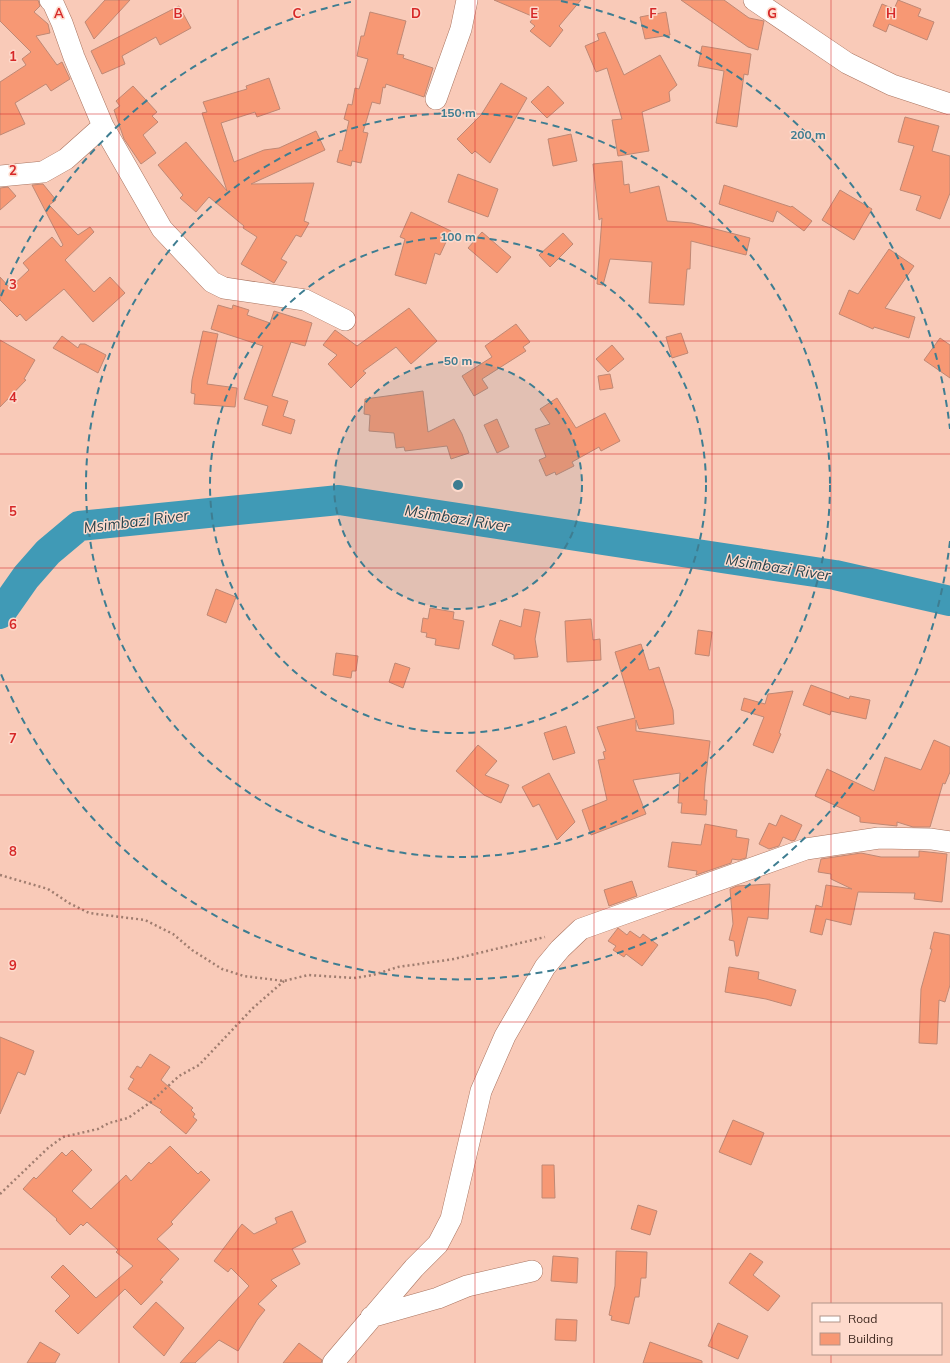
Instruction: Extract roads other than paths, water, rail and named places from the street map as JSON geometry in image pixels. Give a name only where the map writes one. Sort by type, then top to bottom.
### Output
[{"type":"street","points":[[50,0],[53,3],[62,23],[102,126],[162,230],[212,282],[224,288],[235,291],[305,300],[345,320]]},
{"type":"street","points":[[436,100],[461,29],[467,0]]},
{"type":"street","points":[[754,0],[847,63],[892,85],[950,104]]},
{"type":"street","points":[[0,176],[43,172],[66,159],[102,126]]},
{"type":"street","points":[[333,1363],[371,1317],[438,1244],[450,1219],[481,1091],[505,1036],[544,967],[581,929],[806,848],[879,838],[931,839],[950,842]]},
{"type":"street","points":[[371,1317],[438,1298],[467,1286],[532,1271]]},
{"type":"waterway","name":"Msimbazi River","points":[[0,614],[26,577],[48,552],[79,526],[339,500],[835,575],[950,601]]}]
